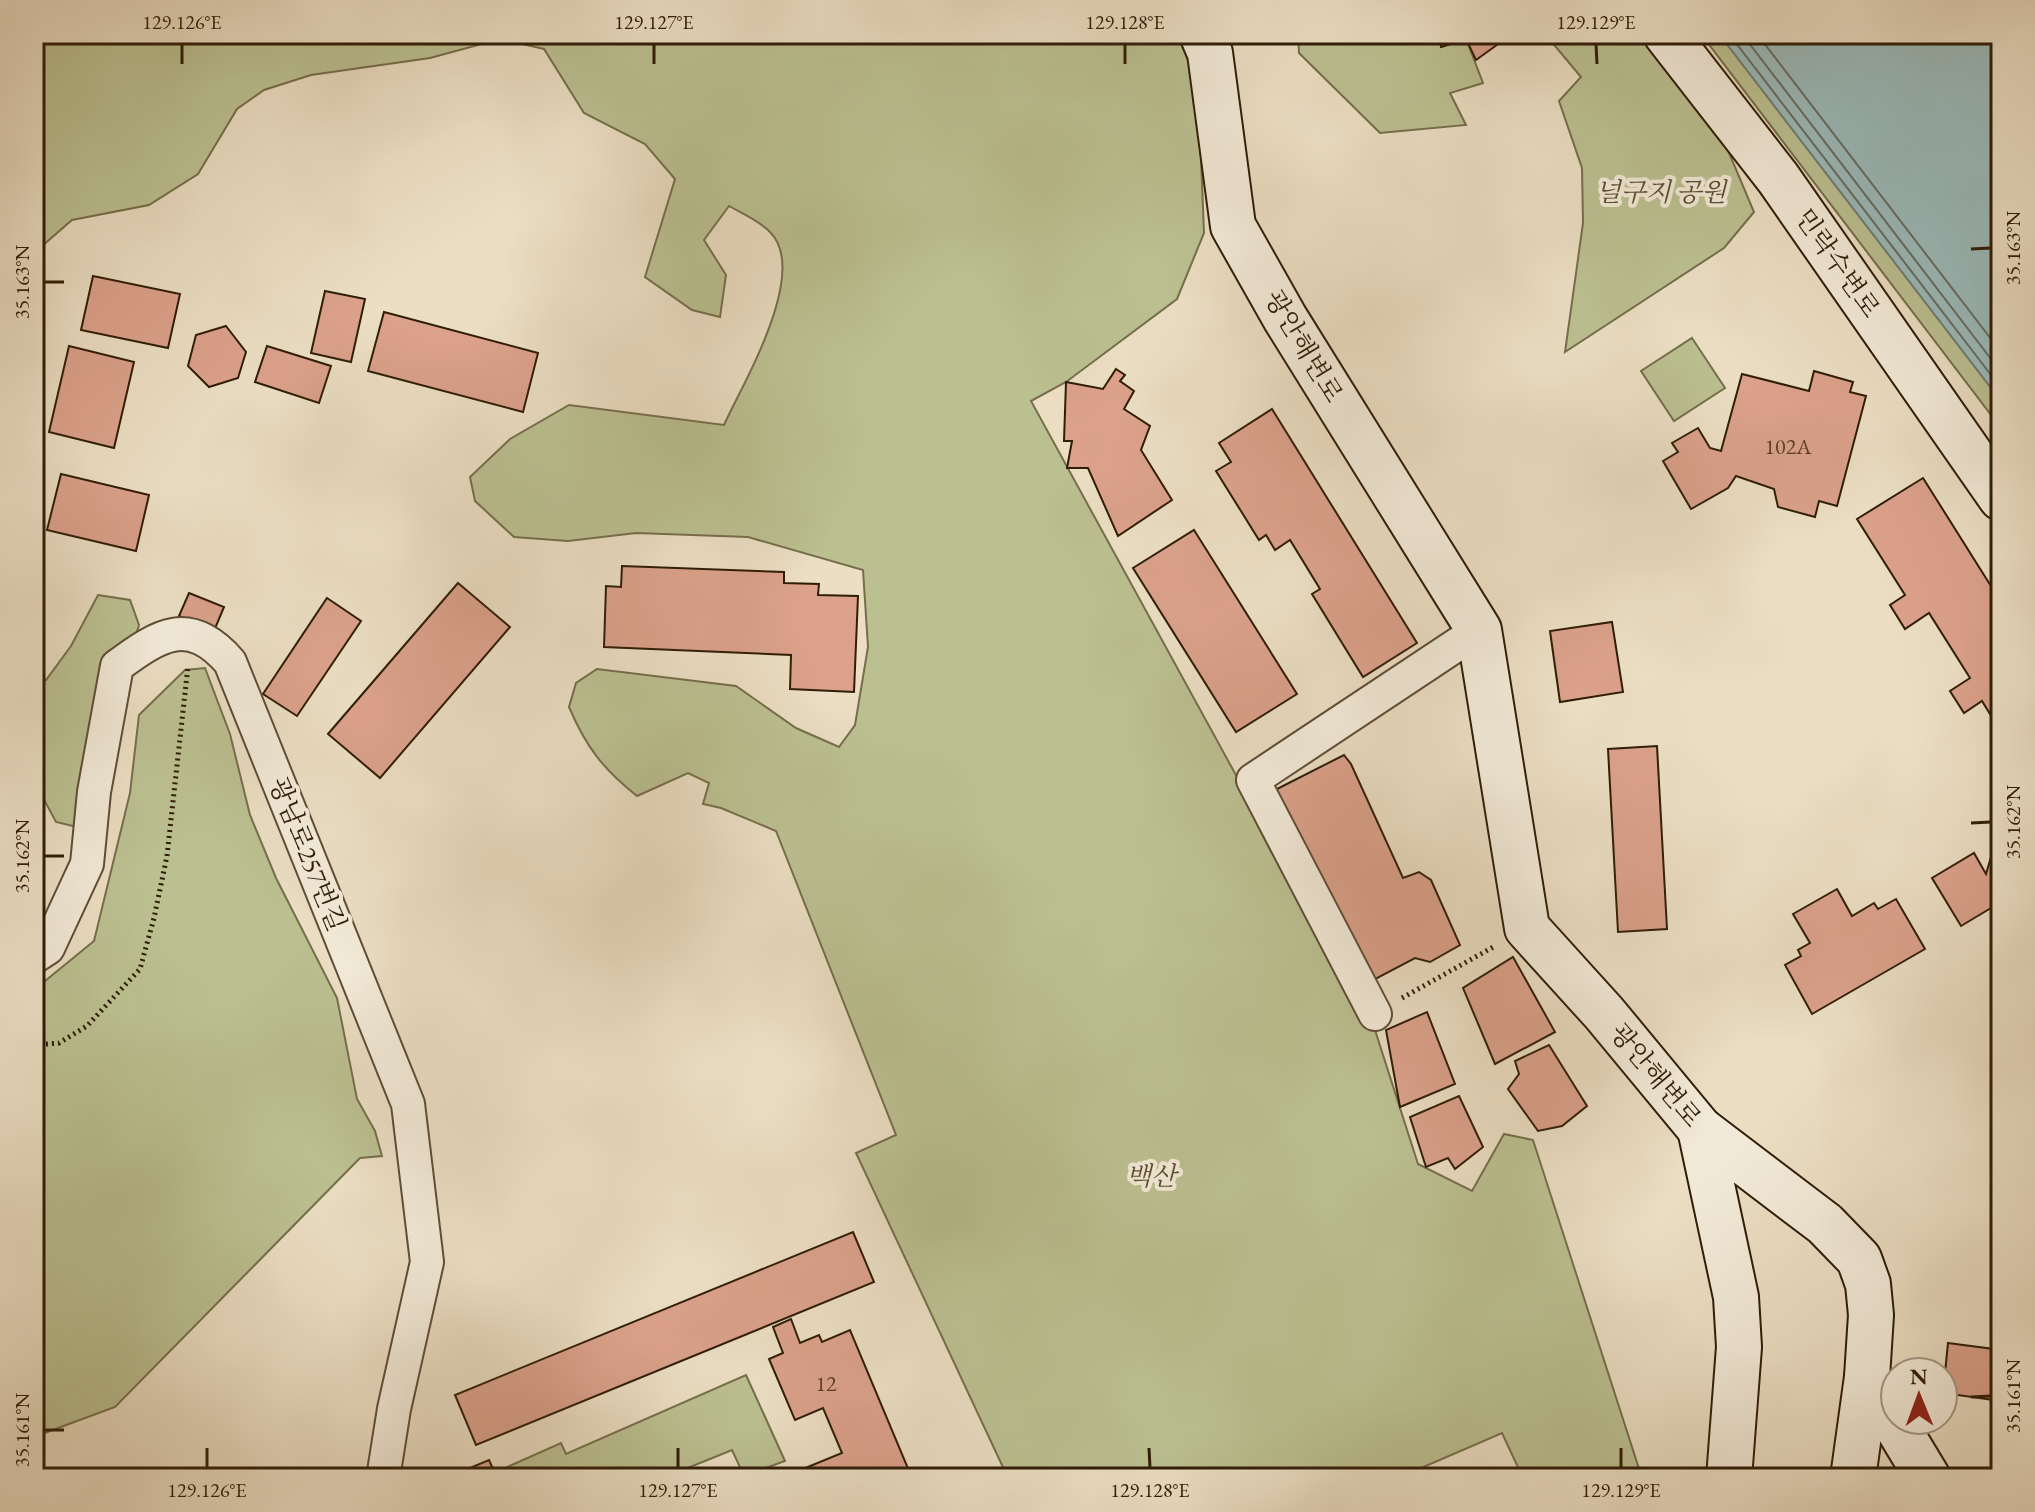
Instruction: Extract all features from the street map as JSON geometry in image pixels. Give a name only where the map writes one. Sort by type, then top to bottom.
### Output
[{"type":"street","name":"광안해변로","points":[[1202,34],[1210,53],[1233,226],[1285,318],[1479,630],[1527,928],[1604,1013],[1700,1129],[1825,1224],[1859,1259],[1868,1284],[1871,1315],[1867,1377],[1853,1478]]},
{"type":"street","name":"민락수변로","points":[[1666,34],[1778,178],[2001,498]]},
{"type":"street","points":[[1375,1014],[1253,780],[1479,630]]},
{"type":"street","points":[[34,957],[48,948],[87,864],[94,792],[117,666],[150,642],[176,632],[191,636]]},
{"type":"street","name":"광남로257번길","points":[[191,636],[215,645],[230,662],[408,1104],[427,1262],[394,1409],[383,1478]]},
{"type":"street","points":[[1700,1129],[1736,1297],[1739,1347],[1729,1478]]},
{"type":"street","points":[[1867,1377],[1928,1478]]},
{"type":"path","points":[[34,1045],[59,1043],[87,1026],[140,969],[167,856],[191,636]]},
{"type":"path","points":[[1375,1014],[1527,928]]},
{"type":"green space","name":"백산","points":[[34,34],[1177,34],[1198,84],[1204,233],[1177,299],[1066,382],[1031,401],[1374,1027],[1418,1164],[1472,1191],[1504,1134],[1533,1140],[1642,1478],[1523,1478],[1502,1433],[1398,1478],[1008,1478],[856,1153],[896,1135],[776,831],[721,808],[703,804],[709,783],[688,773],[637,796],[597,756],[569,707],[576,683],[597,669],[736,686],[796,728],[839,747],[855,725],[868,647],[863,570],[748,537],[636,533],[568,541],[514,537],[475,501],[470,477],[510,439],[569,405],[724,425],[757,356],[778,300],[782,273],[780,250],[770,232],[729,206],[704,240],[726,275],[720,317],[692,310],[645,277],[675,179],[645,144],[584,113],[544,49],[500,39],[430,58],[311,75],[264,90],[237,109],[198,174],[149,205],[72,220],[34,253]]},
{"type":"green space","points":[[1298,34],[1439,34],[1442,47],[1466,39],[1483,83],[1450,93],[1466,125],[1380,133],[1299,53]]},
{"type":"green space","name":"널구지 공원","points":[[1545,34],[1640,34],[1727,148],[1754,212],[1724,248],[1565,352],[1583,223],[1582,168],[1559,101],[1581,77]]},
{"type":"green space","points":[[1701,34],[1780,34],[2001,320],[2001,428]]},
{"type":"green space","points":[[1692,338],[1725,388],[1674,421],[1641,371]]},
{"type":"green space","points":[[98,595],[130,600],[139,625],[77,827],[56,822],[34,781],[34,671],[46,680],[71,646]]},
{"type":"green space","points":[[205,668],[230,734],[250,815],[276,878],[337,998],[357,1099],[375,1131],[382,1156],[360,1158],[115,1407],[34,1437],[34,990],[94,941],[130,793],[139,715],[185,670]]},
{"type":"green space","points":[[746,1375],[785,1461],[744,1476],[732,1450],[663,1478],[509,1478],[505,1468],[561,1443],[566,1454]]},
{"type":"water","points":[[1719,34],[2001,34],[2001,401]]},
{"type":"building","points":[[1439,34],[1512,34],[1476,60],[1466,39],[1441,47]]},
{"type":"building","points":[[93,276],[180,294],[168,348],[81,330]]},
{"type":"building","points":[[325,291],[365,299],[351,362],[311,353]]},
{"type":"building","points":[[384,312],[538,353],[523,412],[368,371]]},
{"type":"building","points":[[226,326],[246,352],[238,378],[209,387],[188,366],[196,335]]},
{"type":"building","points":[[69,346],[134,362],[114,448],[49,432]]},
{"type":"building","points":[[267,346],[331,366],[319,403],[255,382]]},
{"type":"building","points":[[1116,369],[1125,375],[1120,381],[1134,391],[1124,409],[1150,426],[1141,450],[1172,500],[1118,536],[1088,468],[1067,468],[1072,441],[1064,441],[1066,382],[1103,389]]},
{"type":"building","points":[[1814,371],[1853,382],[1850,392],[1866,396],[1837,506],[1819,501],[1815,517],[1778,507],[1774,489],[1736,476],[1728,488],[1691,509],[1663,461],[1678,452],[1672,443],[1698,428],[1710,448],[1721,451],[1742,374],[1809,391]]},
{"type":"building","points":[[1272,409],[1417,643],[1363,677],[1312,594],[1320,589],[1290,540],[1275,550],[1266,535],[1259,540],[1216,471],[1231,462],[1219,443]]},
{"type":"building","points":[[34,428],[40,429],[34,464]]},
{"type":"building","points":[[61,474],[149,495],[136,551],[47,530]]},
{"type":"building","points":[[1923,478],[2001,602],[2001,732],[1982,701],[1964,713],[1950,691],[1970,678],[1929,613],[1905,629],[1890,605],[1905,595],[1857,519]]},
{"type":"building","points":[[1194,530],[1297,694],[1236,732],[1133,568]]},
{"type":"building","points":[[622,566],[784,572],[784,583],[819,584],[818,595],[858,596],[854,692],[790,689],[791,655],[604,647],[606,586],[621,587]]},
{"type":"building","points":[[458,583],[510,627],[380,778],[328,734]]},
{"type":"building","points":[[189,593],[224,607],[214,631],[179,616]]},
{"type":"building","points":[[327,598],[361,621],[297,716],[263,694]]},
{"type":"building","points":[[1612,622],[1623,692],[1560,702],[1550,631]]},
{"type":"building","points":[[1657,746],[1667,929],[1618,932],[1608,749]]},
{"type":"building","points":[[1344,755],[1351,764],[1403,878],[1419,872],[1431,880],[1460,945],[1430,962],[1415,958],[1364,985],[1273,791]]},
{"type":"building","points":[[2001,823],[2001,902],[1961,926],[1932,878],[1974,853],[1986,874]]},
{"type":"building","points":[[1837,889],[1852,916],[1874,903],[1878,909],[1896,899],[1925,949],[1812,1014],[1785,965],[1801,956],[1798,950],[1810,943],[1793,914]]},
{"type":"building","points":[[1513,957],[1555,1032],[1495,1064],[1463,988]]},
{"type":"building","points":[[1427,1012],[1455,1084],[1400,1107],[1386,1030]]},
{"type":"building","points":[[1549,1045],[1587,1106],[1562,1126],[1538,1131],[1508,1089],[1519,1074],[1515,1061]]},
{"type":"building","points":[[1459,1096],[1483,1147],[1455,1169],[1448,1158],[1426,1167],[1410,1117]]},
{"type":"building","points":[[853,1232],[874,1282],[476,1445],[455,1395]]},
{"type":"building","points":[[1994,1241],[2001,1242],[2001,1262],[1992,1261]]},
{"type":"building","points":[[791,1319],[800,1343],[819,1335],[822,1342],[850,1330],[912,1478],[781,1478],[842,1453],[823,1408],[795,1420],[769,1359],[783,1353],[773,1327]]},
{"type":"building","points":[[1948,1343],[2001,1350],[2001,1401],[1959,1395],[1959,1356],[1947,1356]]},
{"type":"building","points":[[489,1460],[497,1478],[446,1478]]},
{"type":"building","points":[[703,1468],[707,1478],[680,1478]]}]
